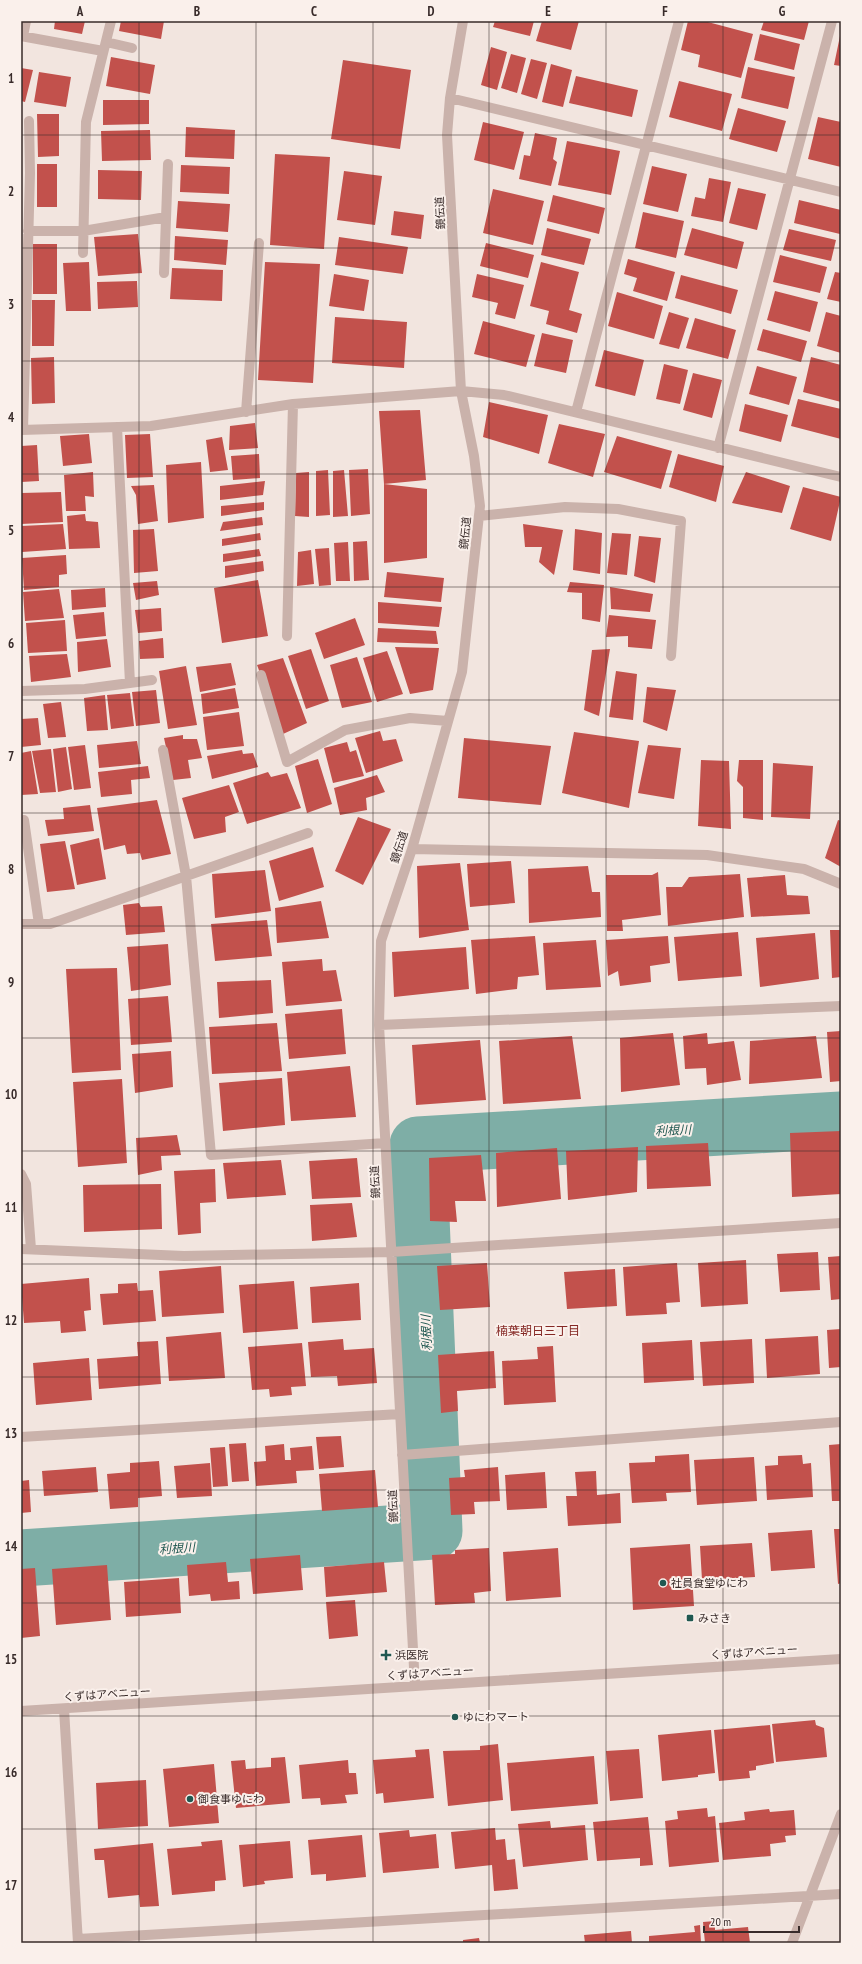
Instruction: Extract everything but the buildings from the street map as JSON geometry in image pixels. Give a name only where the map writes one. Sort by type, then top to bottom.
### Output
[{"type":"street","points":[[26,21],[22,36],[105,47],[132,48]]},
{"type":"street","points":[[83,253],[86,122],[111,21]]},
{"type":"street","name":"鏡伝道","points":[[415,1686],[379,1025],[380,941],[412,850],[462,672],[480,506],[474,456],[461,391],[447,135],[450,98],[463,21]]},
{"type":"street","points":[[576,412],[679,21]]},
{"type":"street","points":[[718,448],[832,21]]},
{"type":"street","points":[[450,98],[841,192]]},
{"type":"street","points":[[29,121],[28,231],[22,430],[151,426],[293,404],[461,391],[504,395],[841,477]]},
{"type":"street","points":[[164,273],[168,164]]},
{"type":"street","points":[[28,231],[83,231],[166,217]]},
{"type":"street","points":[[246,412],[259,243]]},
{"type":"street","points":[[287,636],[293,404]]},
{"type":"street","points":[[117,426],[130,683]]},
{"type":"street","points":[[479,516],[565,507],[618,509],[681,521],[671,656]]},
{"type":"street","points":[[260,675],[287,762],[345,730],[410,718],[448,721]]},
{"type":"street","points":[[21,691],[85,689],[152,680]]},
{"type":"street","points":[[163,750],[186,876],[211,1156],[385,1143]]},
{"type":"street","points":[[24,820],[39,924]]},
{"type":"street","points":[[21,924],[50,924],[308,833]]},
{"type":"street","points":[[412,850],[707,855],[804,869],[841,884]]},
{"type":"street","points":[[379,1025],[841,1006]]},
{"type":"street","points":[[21,1174],[26,1184],[26,1249],[184,1256],[391,1252],[841,1223]]},
{"type":"street","points":[[21,1437],[400,1414]]},
{"type":"street","points":[[402,1455],[841,1422]]},
{"type":"street","name":"くずはアベニュー","points":[[21,1711],[841,1659]]},
{"type":"street","points":[[64,1709],[78,1941],[841,1894]]},
{"type":"street","points":[[792,1943],[841,1814]]},
{"type":"waterway","name":"利根川","points":[[21,1558],[434,1531],[418,1145],[841,1120]]},
{"type":"place","name":"社員食堂ゆにわ","points":[[663,1583]]},
{"type":"place","name":"みさき","points":[[690,1618]]},
{"type":"place","name":"浜医院","points":[[386,1655]]},
{"type":"place","name":"ゆにわマート","points":[[455,1717]]},
{"type":"place","name":"御食事ゆにわ","points":[[190,1799]]},
{"type":"district","name":"楠葉朝日三丁目","points":[[538,1330]]}]
